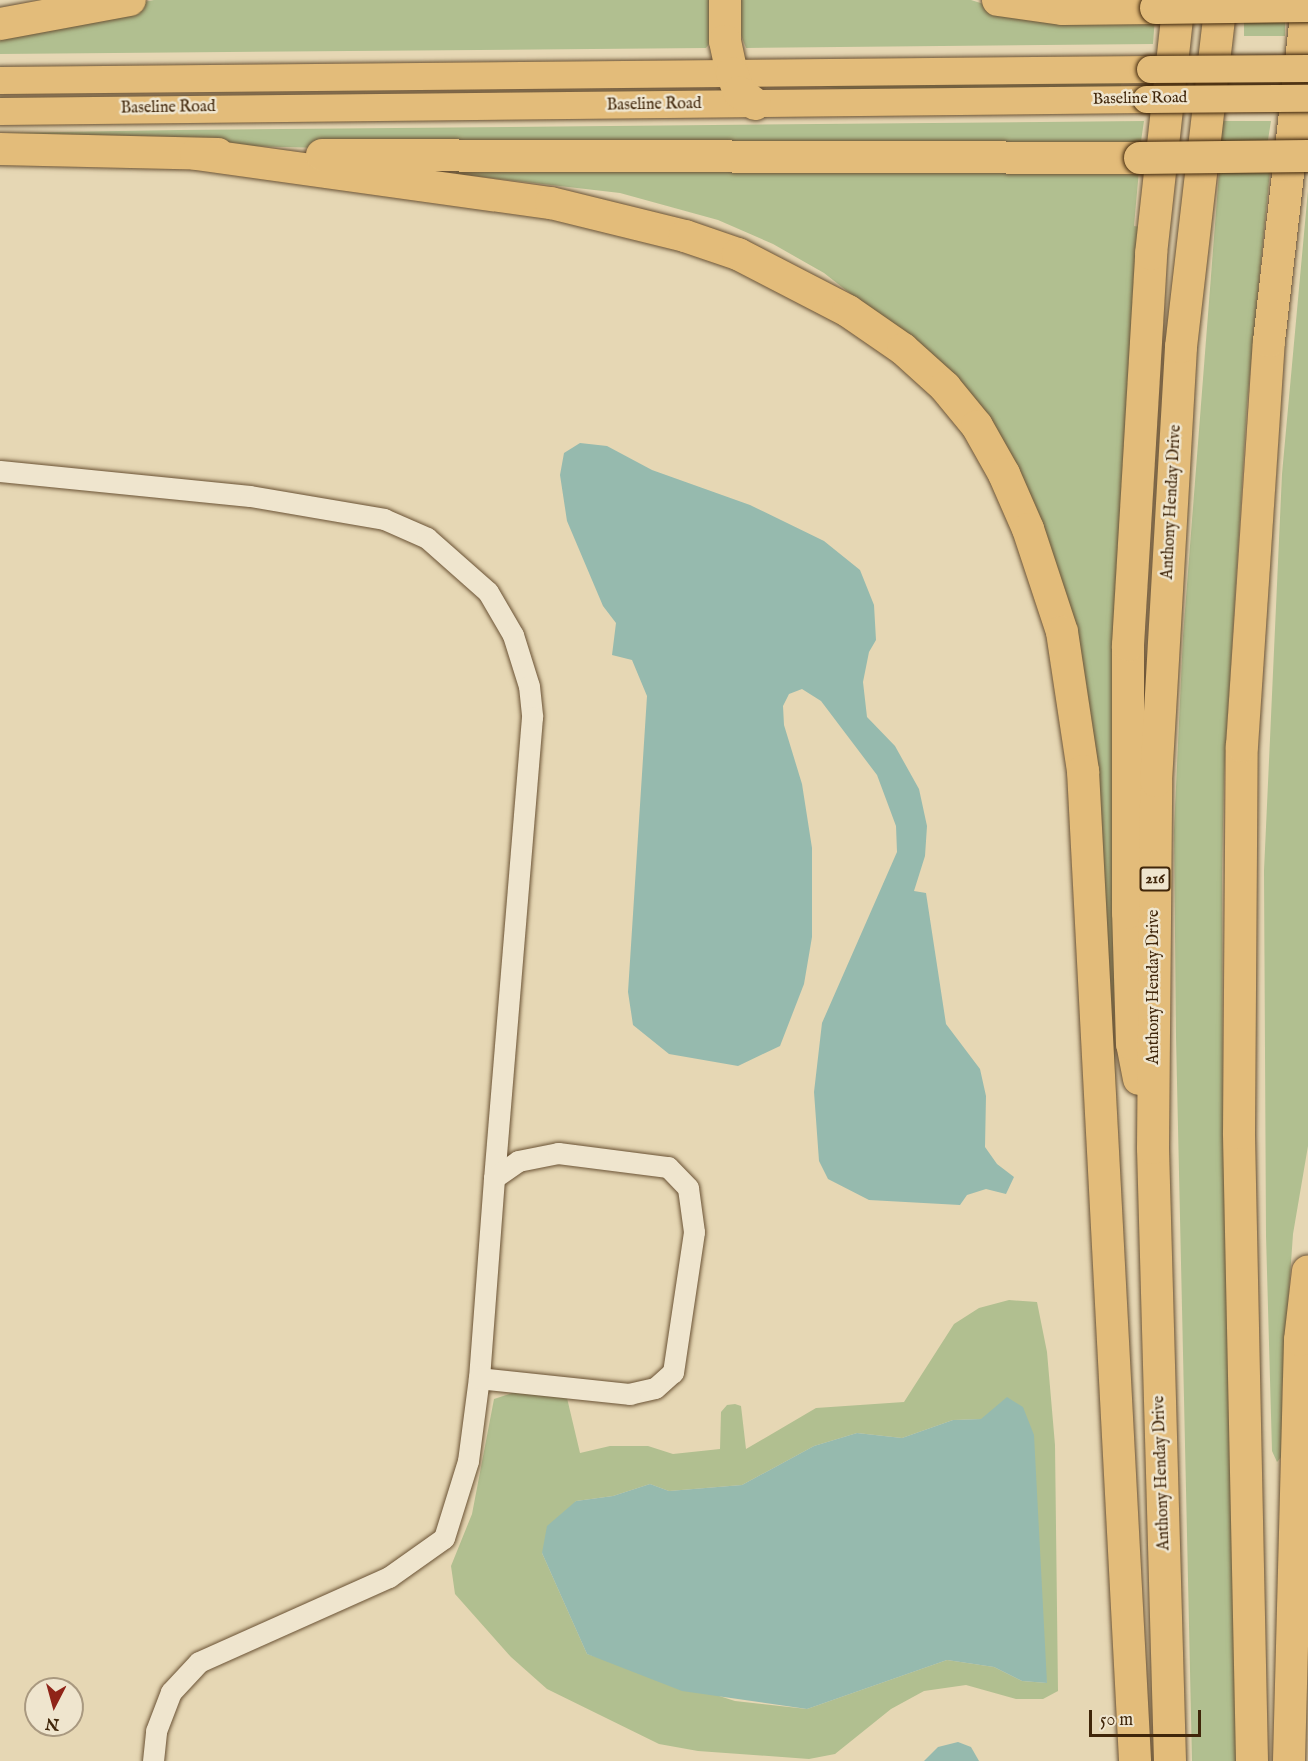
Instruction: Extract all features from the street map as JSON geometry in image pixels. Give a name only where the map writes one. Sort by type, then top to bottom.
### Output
[{"type":"highway","points":[[0,24],[130,0]]},
{"type":"highway","points":[[725,0],[725,41],[732,74],[739,92],[755,104]]},
{"type":"highway","points":[[998,0],[1063,9],[1167,4],[1308,6]]},
{"type":"highway","name":"Anthony Henday Drive","points":[[1170,1761],[1153,1148],[1156,781],[1173,471],[1192,244],[1221,0]]},
{"type":"highway","points":[[1252,1761],[1239,1133],[1242,747],[1268,352],[1308,0]]},
{"type":"highway","points":[[1153,1148],[1132,1044],[1128,645],[1167,4]]},
{"type":"highway","points":[[0,149],[196,154],[1140,158],[1308,156]]},
{"type":"highway","points":[[196,154],[552,202],[685,236],[728,250],[795,280],[848,310],[903,349],[945,387],[977,426],[1004,474],[1028,529],[1062,632],[1083,771],[1135,1761]]},
{"type":"highway","points":[[1289,1761],[1300,1340],[1308,1271]]},
{"type":"main road","name":"Baseline Road","points":[[0,80],[1308,68]]},
{"type":"main road","name":"Baseline Road","points":[[0,111],[1308,98]]},
{"type":"lane","points":[[0,471],[250,495],[384,519],[427,538],[488,592],[513,635],[529,686],[532,717],[479,1378],[468,1461],[444,1538],[389,1577],[199,1662],[171,1692],[156,1731],[153,1761]]},
{"type":"lane","points":[[479,1378],[630,1394],[654,1388],[673,1372],[694,1232],[688,1188],[668,1167],[558,1153],[518,1161],[494,1178]]},
{"type":"green space","points":[[154,0],[709,0],[710,43],[706,48],[0,54],[0,30]]},
{"type":"green space","points":[[738,0],[971,0],[993,7],[1155,17],[1153,44],[746,48],[739,30]]},
{"type":"green space","points":[[1244,21],[1285,21],[1285,36],[1244,36]]},
{"type":"green space","points":[[1122,77],[1121,87],[849,90],[807,84]]},
{"type":"green space","points":[[1144,121],[1140,148],[483,152],[0,140],[0,133],[179,130]]},
{"type":"green space","points":[[1223,121],[1271,121],[1267,146],[1220,147]]},
{"type":"green space","points":[[456,170],[1139,170],[1134,226],[1141,227],[1113,785],[1115,1064],[1123,1269],[1076,633],[915,344],[824,273],[773,244],[718,220],[620,193],[456,174]]},
{"type":"green space","points":[[1270,171],[1247,404],[1224,777],[1222,873],[1223,1141],[1243,1761],[1192,1761],[1176,1037],[1174,830],[1183,636],[1219,173]]},
{"type":"green space","points":[[1308,190],[1308,1146],[1293,1234],[1282,1392],[1283,1455],[1277,1462],[1272,1451],[1266,1236],[1264,871],[1282,474]]},
{"type":"green space","points":[[1009,1300],[1037,1302],[1047,1352],[1055,1445],[1058,1691],[1043,1699],[1016,1699],[966,1685],[924,1691],[891,1709],[835,1754],[809,1759],[698,1751],[659,1744],[547,1689],[511,1657],[455,1594],[451,1566],[472,1514],[494,1399],[518,1391],[567,1398],[580,1453],[610,1446],[648,1446],[673,1454],[720,1449],[721,1412],[727,1405],[735,1404],[741,1406],[746,1449],[816,1408],[904,1402],[954,1324],[979,1308]],"holes":[[[981,1419],[1047,1683],[1022,1681],[994,1667],[947,1660],[807,1709],[735,1701],[587,1654],[542,1553],[576,1501],[613,1496],[650,1484],[669,1491],[742,1485],[814,1446],[857,1433],[902,1438],[953,1420]]]},
{"type":"water","points":[[580,443],[607,446],[652,470],[750,505],[824,541],[860,570],[874,605],[876,640],[869,652],[863,682],[867,717],[895,746],[919,789],[927,826],[925,856],[914,891],[926,893],[946,1024],[980,1069],[986,1096],[985,1147],[997,1164],[1014,1177],[1006,1194],[986,1189],[967,1195],[960,1205],[869,1200],[828,1179],[819,1161],[814,1092],[822,1023],[897,852],[896,826],[877,775],[821,701],[802,689],[789,694],[783,706],[784,725],[802,784],[812,848],[812,937],[804,984],[780,1046],[738,1066],[669,1054],[633,1025],[628,992],[647,696],[632,660],[612,655],[616,623],[603,606],[567,521],[560,475],[564,453]]},
{"type":"water","points":[[1007,1397],[1023,1407],[1034,1435],[1047,1683],[1022,1681],[994,1667],[947,1660],[807,1709],[682,1691],[587,1654],[542,1553],[547,1526],[576,1501],[613,1496],[650,1484],[669,1491],[742,1485],[814,1446],[857,1433],[902,1438],[953,1420],[981,1419]]},
{"type":"water","points":[[958,1742],[971,1747],[979,1761],[924,1761],[938,1747]]}]
